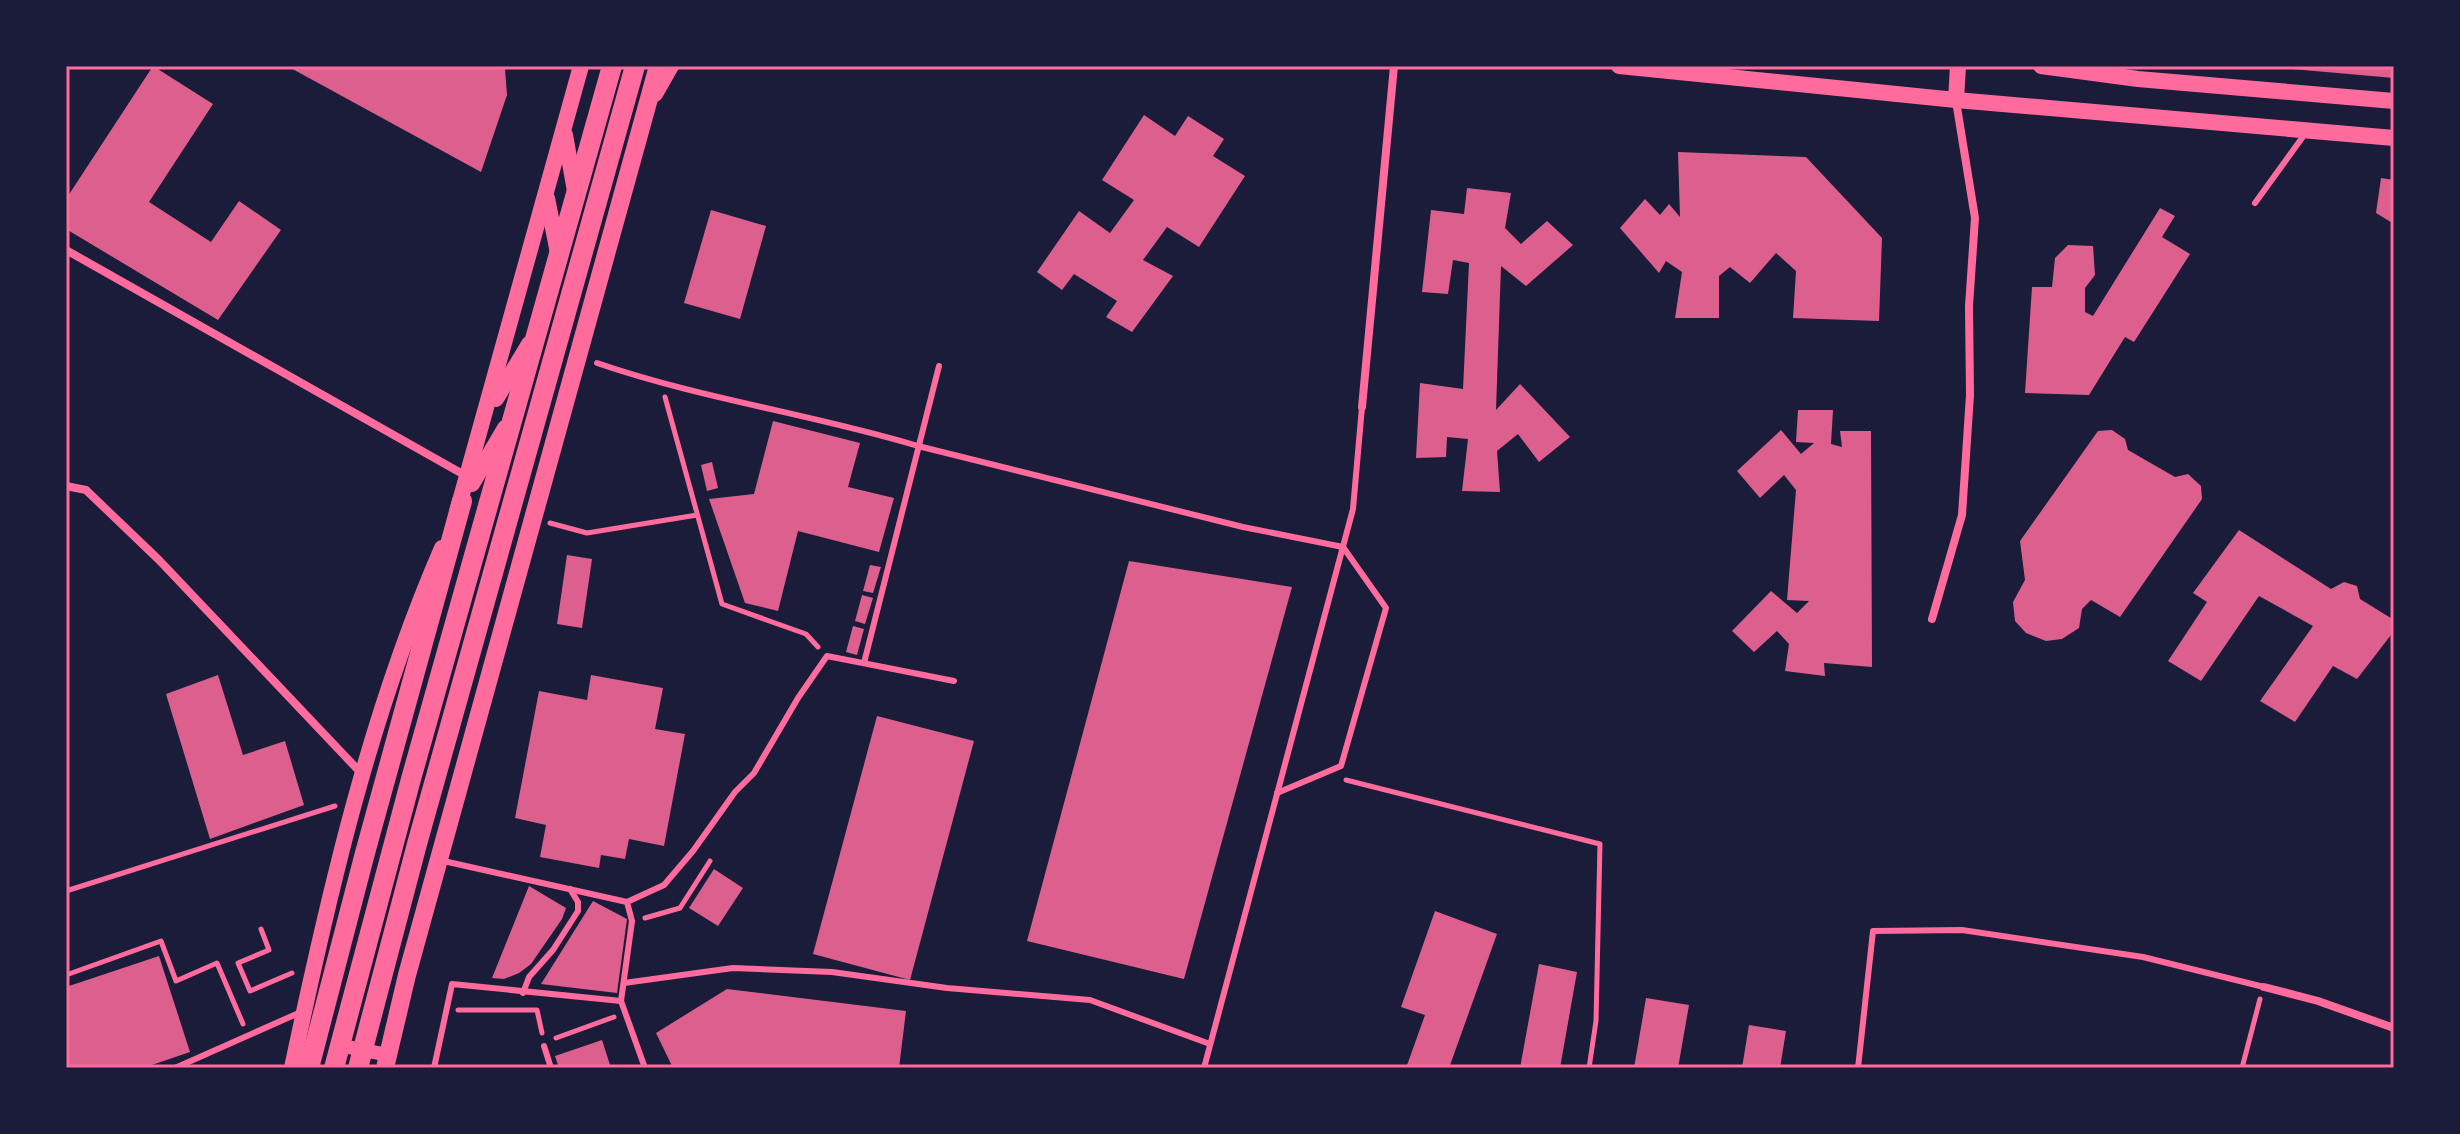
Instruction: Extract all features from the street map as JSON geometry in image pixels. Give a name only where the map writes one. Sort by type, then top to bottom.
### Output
[{"type":"highway","points":[[336,1068],[403,807],[614,66]]},
{"type":"highway","points":[[358,1068],[417,844],[635,66]]},
{"type":"highway","points":[[309,1068],[462,501]]},
{"type":"main road","points":[[336,1068],[614,66]]},
{"type":"main road","points":[[387,1062],[439,860],[658,66]]},
{"type":"main road","points":[[645,113],[671,66]]},
{"type":"main road","points":[[1619,66],[1956,100],[2394,138]]},
{"type":"main road","points":[[1956,100],[1958,66]]},
{"type":"main road","points":[[2041,66],[2138,79],[2394,101]]},
{"type":"main road","points":[[462,501],[580,67]]},
{"type":"main road","points":[[563,130],[577,200]]},
{"type":"main road","points":[[546,192],[560,260]]},
{"type":"main road","points":[[486,415],[543,322]]},
{"type":"main road","points":[[292,1068],[362,773],[416,610],[462,501],[521,403]]},
{"type":"street","points":[[1362,407],[1394,66]]},
{"type":"street","points":[[1932,619],[1962,515],[1970,395],[1969,306],[1975,218],[1956,100]]},
{"type":"street","points":[[66,250],[468,477]]},
{"type":"street","points":[[66,486],[86,490],[159,560],[362,773]]},
{"type":"street","points":[[2264,987],[2318,1001],[2394,1028]]},
{"type":"street","points":[[343,1046],[387,1062]]},
{"type":"lane","points":[[2255,203],[2308,131]]},
{"type":"lane","points":[[597,363],[662,384],[870,431],[918,446],[1243,527],[1343,547],[1386,608],[1341,766],[1277,793]]},
{"type":"lane","points":[[864,663],[939,366]]},
{"type":"lane","points":[[1204,1068],[1353,509],[1362,407]]},
{"type":"lane","points":[[439,860],[627,902],[664,885],[693,851],[735,792],[754,773],[827,656],[954,681]]},
{"type":"lane","points":[[523,993],[529,977],[553,950],[578,911],[578,902],[570,889]]},
{"type":"lane","points":[[627,902],[632,921],[621,1001],[645,1068]]},
{"type":"lane","points":[[1858,1068],[1873,931],[1962,930],[2143,957],[2264,987]]},
{"type":"lane","points":[[624,983],[733,968],[832,972],[947,988],[1090,1000],[1210,1044]]},
{"type":"lane","points":[[434,1068],[452,984],[621,1001]]},
{"type":"lane","points":[[175,1068],[304,1010]]},
{"type":"lane","points":[[544,1046],[551,1068]]},
{"type":"path","points":[[662,384],[722,604],[806,634],[827,656]]},
{"type":"path","points":[[534,519],[587,533],[697,515]]},
{"type":"path","points":[[1322,774],[1600,844],[1596,1021],[1589,1068]]},
{"type":"path","points":[[66,891],[355,800]]},
{"type":"path","points":[[632,921],[680,908],[710,861]]},
{"type":"path","points":[[261,929],[269,950],[238,963],[250,991],[315,964]]},
{"type":"path","points":[[66,975],[161,941],[176,981],[217,963],[248,1034]]},
{"type":"path","points":[[2242,1068],[2264,987]]},
{"type":"path","points":[[447,1010],[537,1010],[544,1042],[614,1017]]},
{"type":"building","points":[[153,66],[213,104],[149,202],[211,242],[239,201],[281,230],[218,320],[66,229],[66,199]]},
{"type":"building","points":[[287,66],[502,66],[505,69],[507,95],[481,172]]},
{"type":"building","points":[[2394,66],[2394,78],[2281,68]]},
{"type":"building","points":[[1144,115],[1175,136],[1188,116],[1224,139],[1213,156],[1245,176],[1199,247],[1167,227],[1143,260],[1173,276],[1132,332],[1106,317],[1117,301],[1074,274],[1062,290],[1037,272],[1079,211],[1110,233],[1134,200],[1102,180]]},
{"type":"building","points":[[1678,152],[1806,157],[1882,238],[1879,321],[1793,318],[1796,271],[1776,253],[1750,283],[1730,267],[1719,276],[1719,318],[1675,318],[1682,272],[1666,261],[1659,273],[1620,228],[1645,199],[1660,215],[1669,204],[1680,217]]},
{"type":"building","points":[[2381,178],[2394,180],[2394,224],[2376,213]]},
{"type":"building","points":[[1467,188],[1511,193],[1505,228],[1521,244],[1547,221],[1573,245],[1526,286],[1501,266],[1496,410],[1520,384],[1570,437],[1539,462],[1518,434],[1497,451],[1500,492],[1462,491],[1468,439],[1447,437],[1446,457],[1416,458],[1420,383],[1463,389],[1469,263],[1453,260],[1448,294],[1422,292],[1431,210],[1464,214]]},
{"type":"building","points":[[2160,208],[2175,216],[2162,237],[2190,254],[2134,342],[2125,337],[2089,395],[2025,393],[2032,287],[2052,287],[2055,258],[2068,245],[2093,246],[2095,275],[2085,288],[2085,312],[2093,316]]},
{"type":"building","points":[[711,210],[766,226],[740,319],[684,303]]},
{"type":"building","points":[[1798,410],[1833,410],[1831,444],[1842,447],[1840,431],[1871,431],[1872,667],[1824,663],[1825,676],[1785,671],[1789,644],[1777,631],[1754,652],[1732,631],[1771,591],[1797,613],[1809,601],[1787,600],[1796,490],[1784,475],[1760,498],[1737,471],[1781,430],[1801,454],[1814,443],[1796,442]]},
{"type":"building","points":[[773,421],[860,443],[848,487],[894,498],[879,552],[798,531],[778,611],[745,603],[709,499],[754,494]]},
{"type":"building","points":[[2112,430],[2125,439],[2128,450],[2175,477],[2188,474],[2201,486],[2202,499],[2120,617],[2091,600],[2082,609],[2079,628],[2062,639],[2046,641],[2026,633],[2015,621],[2013,602],[2025,580],[2020,541],[2098,431]]},
{"type":"building","points":[[712,462],[718,488],[707,491],[701,465]]},
{"type":"building","points":[[2239,530],[2331,589],[2344,582],[2357,586],[2360,599],[2394,620],[2394,631],[2357,679],[2333,666],[2295,722],[2260,701],[2313,626],[2259,596],[2201,681],[2168,661],[2207,602],[2193,593]]},
{"type":"building","points":[[567,555],[592,559],[582,628],[557,624]]},
{"type":"building","points":[[1129,561],[1292,587],[1184,979],[1027,941]]},
{"type":"building","points":[[870,565],[881,567],[873,593],[863,591]]},
{"type":"building","points":[[862,595],[873,598],[865,624],[855,621]]},
{"type":"building","points":[[853,626],[864,629],[857,655],[846,652]]},
{"type":"building","points":[[218,675],[243,755],[285,741],[304,805],[210,839],[166,694]]},
{"type":"building","points":[[591,675],[663,688],[655,729],[685,734],[664,846],[629,839],[625,859],[601,855],[599,868],[540,857],[546,825],[515,818],[539,691],[587,700]]},
{"type":"building","points":[[877,716],[974,741],[910,980],[813,954]]},
{"type":"building","points":[[714,869],[743,888],[718,926],[689,908]]},
{"type":"building","points":[[529,886],[566,908],[562,919],[531,964],[504,979],[492,978]]},
{"type":"building","points":[[593,901],[627,919],[617,993],[541,984]]},
{"type":"building","points":[[1435,911],[1497,934],[1449,1068],[1406,1068],[1425,1015],[1401,1007]]},
{"type":"building","points":[[159,956],[190,1052],[143,1068],[66,1068],[66,987]]},
{"type":"building","points":[[1539,964],[1577,972],[1560,1068],[1520,1068]]},
{"type":"building","points":[[727,989],[906,1011],[899,1068],[673,1068],[656,1033]]},
{"type":"building","points":[[1646,998],[1689,1005],[1678,1068],[1634,1068]]},
{"type":"building","points":[[1749,1025],[1786,1031],[1780,1068],[1742,1068]]},
{"type":"building","points":[[602,1040],[611,1068],[559,1068],[555,1056]]}]
